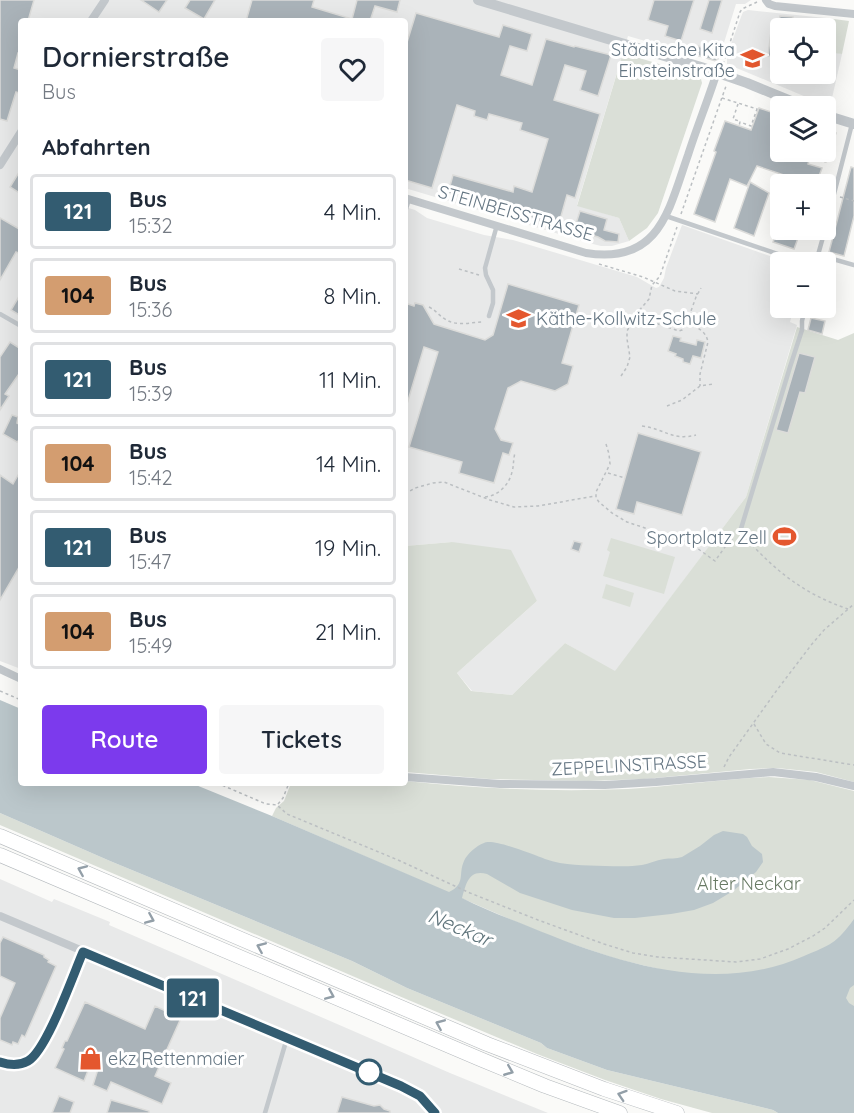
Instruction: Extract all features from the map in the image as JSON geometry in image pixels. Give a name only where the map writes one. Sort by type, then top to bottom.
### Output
[{"type":"highway","points":[[0,836],[507,1052],[604,1089],[678,1113]]},
{"type":"highway","points":[[0,855],[544,1086],[620,1113]]},
{"type":"street","points":[[93,18],[105,0]]},
{"type":"street","points":[[478,0],[719,68],[729,77],[777,96]]},
{"type":"street","points":[[766,0],[775,6],[854,14]]},
{"type":"street","name":"STEINBEISSTRASSE","points":[[408,198],[586,253],[614,254],[633,249],[657,230],[666,216],[719,68]]},
{"type":"street","points":[[836,119],[853,124]]},
{"type":"street","points":[[0,165],[18,137]]},
{"type":"street","points":[[0,669],[18,678]]},
{"type":"street","name":"ZEPPELINSTRASSE","points":[[408,777],[483,784],[575,786],[656,783],[754,773],[784,773],[816,777],[854,786]]},
{"type":"street","points":[[0,916],[408,1089],[426,1101],[435,1113]]},
{"type":"street","points":[[0,1062],[19,1064],[29,1060],[38,1052],[49,1032],[83,952]]},
{"type":"lane","points":[[836,184],[853,124]]},
{"type":"lane","points":[[666,216],[772,252]]},
{"type":"lane","points":[[489,316],[493,303],[492,288],[486,275],[486,265],[497,225]]},
{"type":"lane","points":[[836,260],[854,266]]},
{"type":"lane","points":[[0,314],[18,324]]},
{"type":"lane","points":[[740,532],[802,330],[803,318]]},
{"type":"lane","points":[[265,1113],[287,1038]]},
{"type":"path","points":[[719,68],[740,10],[760,0]]},
{"type":"path","points":[[621,376],[629,359],[627,334],[639,310],[649,298],[651,287],[660,276],[729,77]]},
{"type":"path","points":[[722,98],[757,109],[751,126],[733,119],[738,104]]},
{"type":"path","points":[[739,126],[740,122]]},
{"type":"path","points":[[836,196],[854,201]]},
{"type":"path","points":[[459,269],[474,273],[489,282]]},
{"type":"path","points":[[655,282],[678,292],[698,294]]},
{"type":"path","points":[[633,320],[682,330],[701,288]]},
{"type":"path","points":[[429,307],[437,311],[445,320],[458,324],[487,323],[489,316]]},
{"type":"path","points":[[687,323],[703,332],[707,339],[699,374],[700,386]]},
{"type":"path","points":[[667,406],[682,400],[700,386],[713,384]]},
{"type":"path","points":[[642,426],[676,437],[696,435]]},
{"type":"path","points":[[606,444],[610,462],[596,496],[604,507],[624,521],[688,542],[715,561],[725,547],[725,542],[740,532],[770,563],[794,582],[823,600],[848,609]]},
{"type":"path","points":[[481,497],[494,495],[506,485],[512,474],[516,453]]},
{"type":"path","points":[[607,472],[625,478]]},
{"type":"path","points":[[408,492],[415,488],[444,482],[506,505],[523,507],[549,505],[596,496]]},
{"type":"path","points":[[722,777],[727,761],[812,644],[824,630],[854,604]]},
{"type":"path","points":[[0,692],[18,699]]},
{"type":"path","points":[[753,723],[766,744],[780,753],[854,765]]},
{"type":"path","points":[[224,786],[266,804],[277,805],[287,814],[470,893],[578,936],[633,953],[674,959],[736,962],[760,959],[807,940],[854,900]]},
{"type":"path","points":[[277,805],[288,786]]},
{"type":"shaded area","points":[[0,0],[751,0],[745,4],[736,4],[718,62],[628,36],[577,205],[619,218],[629,241],[612,246],[589,243],[408,189],[408,18],[18,18],[18,668],[0,661]]},
{"type":"shaded area","points":[[748,10],[826,18],[770,18],[770,82],[727,64],[727,55],[743,12]]},
{"type":"shaded area","points":[[836,52],[842,54],[836,80]]},
{"type":"shaded area","points":[[775,84],[835,84],[832,96],[804,96]]},
{"type":"shaded area","points":[[408,208],[427,218],[484,235],[513,240],[637,277],[656,288],[664,278],[682,225],[770,256],[770,318],[791,318],[790,322],[797,325],[746,497],[615,672],[565,643],[512,695],[472,691],[457,673],[537,601],[452,542],[408,546]]},
{"type":"shaded area","points":[[0,879],[52,902],[54,899],[110,922],[109,925],[450,1073],[548,1113],[0,1113]]},
{"type":"green space","points":[[836,19],[849,21],[842,54],[836,53]]},
{"type":"green space","points":[[623,53],[695,75],[701,79],[702,83],[658,213],[647,228],[629,241],[619,218],[577,206]]},
{"type":"green space","points":[[797,327],[838,340],[854,333],[854,782],[816,772],[777,768],[644,779],[588,781],[489,779],[408,772],[408,546],[452,542],[511,550],[537,601],[457,673],[471,691],[512,695],[565,643],[615,671],[746,497]]},
{"type":"green space","points":[[611,538],[675,557],[664,594],[603,576],[610,552],[607,550]]},
{"type":"green space","points":[[606,584],[634,593],[630,607],[602,598]]},
{"type":"green space","name":"Alter Neckar","points":[[769,777],[810,780],[854,791],[854,1016],[617,959],[560,940],[272,816],[276,808],[284,801],[290,786],[408,786],[408,781],[516,789],[600,790]]},
{"type":"green space","points":[[0,813],[352,961],[407,988],[541,1043],[547,1048],[607,1070],[778,1113],[712,1113],[661,1099],[537,1054],[0,825]]},
{"type":"water","name":"Neckar","points":[[0,700],[18,708],[18,786],[198,786],[449,892],[460,882],[462,866],[467,856],[475,848],[489,842],[560,863],[628,866],[682,857],[723,831],[743,834],[762,854],[763,862],[756,872],[733,891],[713,903],[694,910],[635,918],[614,918],[572,910],[520,893],[487,874],[481,873],[469,879],[462,898],[504,917],[596,952],[665,970],[700,974],[735,973],[770,968],[804,956],[832,943],[854,919],[854,985],[850,988],[846,998],[854,1006],[854,1113],[778,1113],[607,1070],[547,1048],[541,1043],[407,988],[352,961],[0,813]]},
{"type":"building","points":[[0,0],[34,0],[29,18],[18,18],[18,53],[14,68],[18,69],[18,93],[16,92],[7,121],[0,119]]},
{"type":"building","points":[[141,0],[167,0],[159,12]]},
{"type":"building","points":[[190,0],[215,0],[205,18],[185,8]]},
{"type":"building","points":[[252,0],[314,0],[312,7],[349,18],[247,18]]},
{"type":"building","points":[[357,0],[400,0],[397,12],[375,6],[371,18],[352,18]]},
{"type":"building","points":[[654,0],[694,0],[681,41],[665,36],[668,26],[648,20]]},
{"type":"building","points":[[709,0],[722,0],[712,33],[700,29]]},
{"type":"building","points":[[416,13],[499,37],[503,25],[532,34],[527,51],[510,46],[501,75],[532,85],[546,39],[611,55],[598,96],[580,90],[586,71],[565,65],[554,100],[600,114],[575,198],[567,195],[558,227],[531,219],[531,216],[514,211],[512,213],[448,193],[453,175],[513,192],[514,186],[532,192],[548,139],[520,130],[522,123],[489,114],[487,120],[474,116],[475,111],[457,105],[432,188],[408,181],[408,39]]},
{"type":"building","points":[[698,46],[719,52],[716,61],[696,55]]},
{"type":"building","points":[[759,108],[770,112],[770,162],[808,162],[808,164],[822,168],[820,174],[781,174],[757,166],[747,186],[730,179],[715,222],[694,214],[725,121],[751,130]]},
{"type":"building","points":[[851,167],[854,168],[854,216],[844,256],[836,252],[829,252],[832,240],[836,240],[836,225]]},
{"type":"building","points":[[18,174],[18,192],[10,187]]},
{"type":"building","points":[[750,182],[769,193],[754,236],[734,228]]},
{"type":"building","points":[[580,211],[607,219],[604,230],[619,234],[618,242],[605,241],[574,230]]},
{"type":"building","points":[[0,218],[18,228],[18,253],[16,252],[0,280]]},
{"type":"building","points":[[774,240],[797,240],[794,249],[773,242]]},
{"type":"building","points":[[508,284],[579,305],[562,363],[573,366],[568,384],[555,391],[521,381],[508,388],[495,429],[501,440],[513,443],[509,455],[503,453],[494,483],[459,473],[462,462],[409,447],[438,352],[424,347],[408,401],[408,304],[423,305],[434,324],[485,340],[493,335]]},
{"type":"building","points":[[18,298],[18,314],[11,310]]},
{"type":"building","points":[[811,318],[825,321],[822,334],[808,330]]},
{"type":"building","points":[[673,336],[681,338],[680,341],[696,345],[697,340],[705,342],[701,358],[693,356],[690,364],[683,362],[683,359],[668,351]]},
{"type":"building","points":[[10,342],[18,347],[18,375],[5,394],[9,396],[0,410],[0,357]]},
{"type":"building","points":[[799,353],[815,357],[805,393],[800,392],[788,433],[776,430]]},
{"type":"building","points":[[12,415],[18,417],[18,441],[3,434]]},
{"type":"building","points":[[638,433],[701,452],[682,515],[637,502],[634,514],[616,509]]},
{"type":"building","points":[[0,475],[13,484],[18,475],[18,569],[0,600]]},
{"type":"building","points":[[574,541],[582,543],[579,552],[571,549]]},
{"type":"building","points":[[3,937],[44,955],[49,960],[48,962],[56,966],[25,1037],[22,1035],[18,1044],[13,1042],[12,1045],[0,1040],[0,1018],[15,983],[0,976],[0,943]]},
{"type":"building","points":[[85,1002],[145,1029],[155,1006],[181,1018],[155,1076],[171,1083],[162,1104],[111,1082],[107,1091],[93,1085],[99,1066],[91,1063],[84,1081],[55,1068],[64,1049],[62,1048],[65,1041]]},
{"type":"building","points":[[59,1096],[74,1102],[70,1113],[52,1113]]},
{"type":"building","points":[[342,1097],[374,1106],[380,1105],[390,1113],[337,1113]]},
{"type":"building","points":[[111,1100],[149,1111],[149,1113],[107,1113]]},
{"type":"bus line","name":"121","points":[[0,1062],[19,1064],[29,1060],[38,1052],[49,1032],[83,952],[408,1089],[420,1096],[435,1113]]},
{"type":"place","name":"Städtische Kita Einsteinstraße","points":[[753,59]]},
{"type":"place","name":"Käthe-Kollwitz-Schule","points":[[518,318]]},
{"type":"place","name":"Sportplatz Zell","points":[[785,537]]},
{"type":"place","name":"ekz Rettenmaier","points":[[90,1058]]}]
